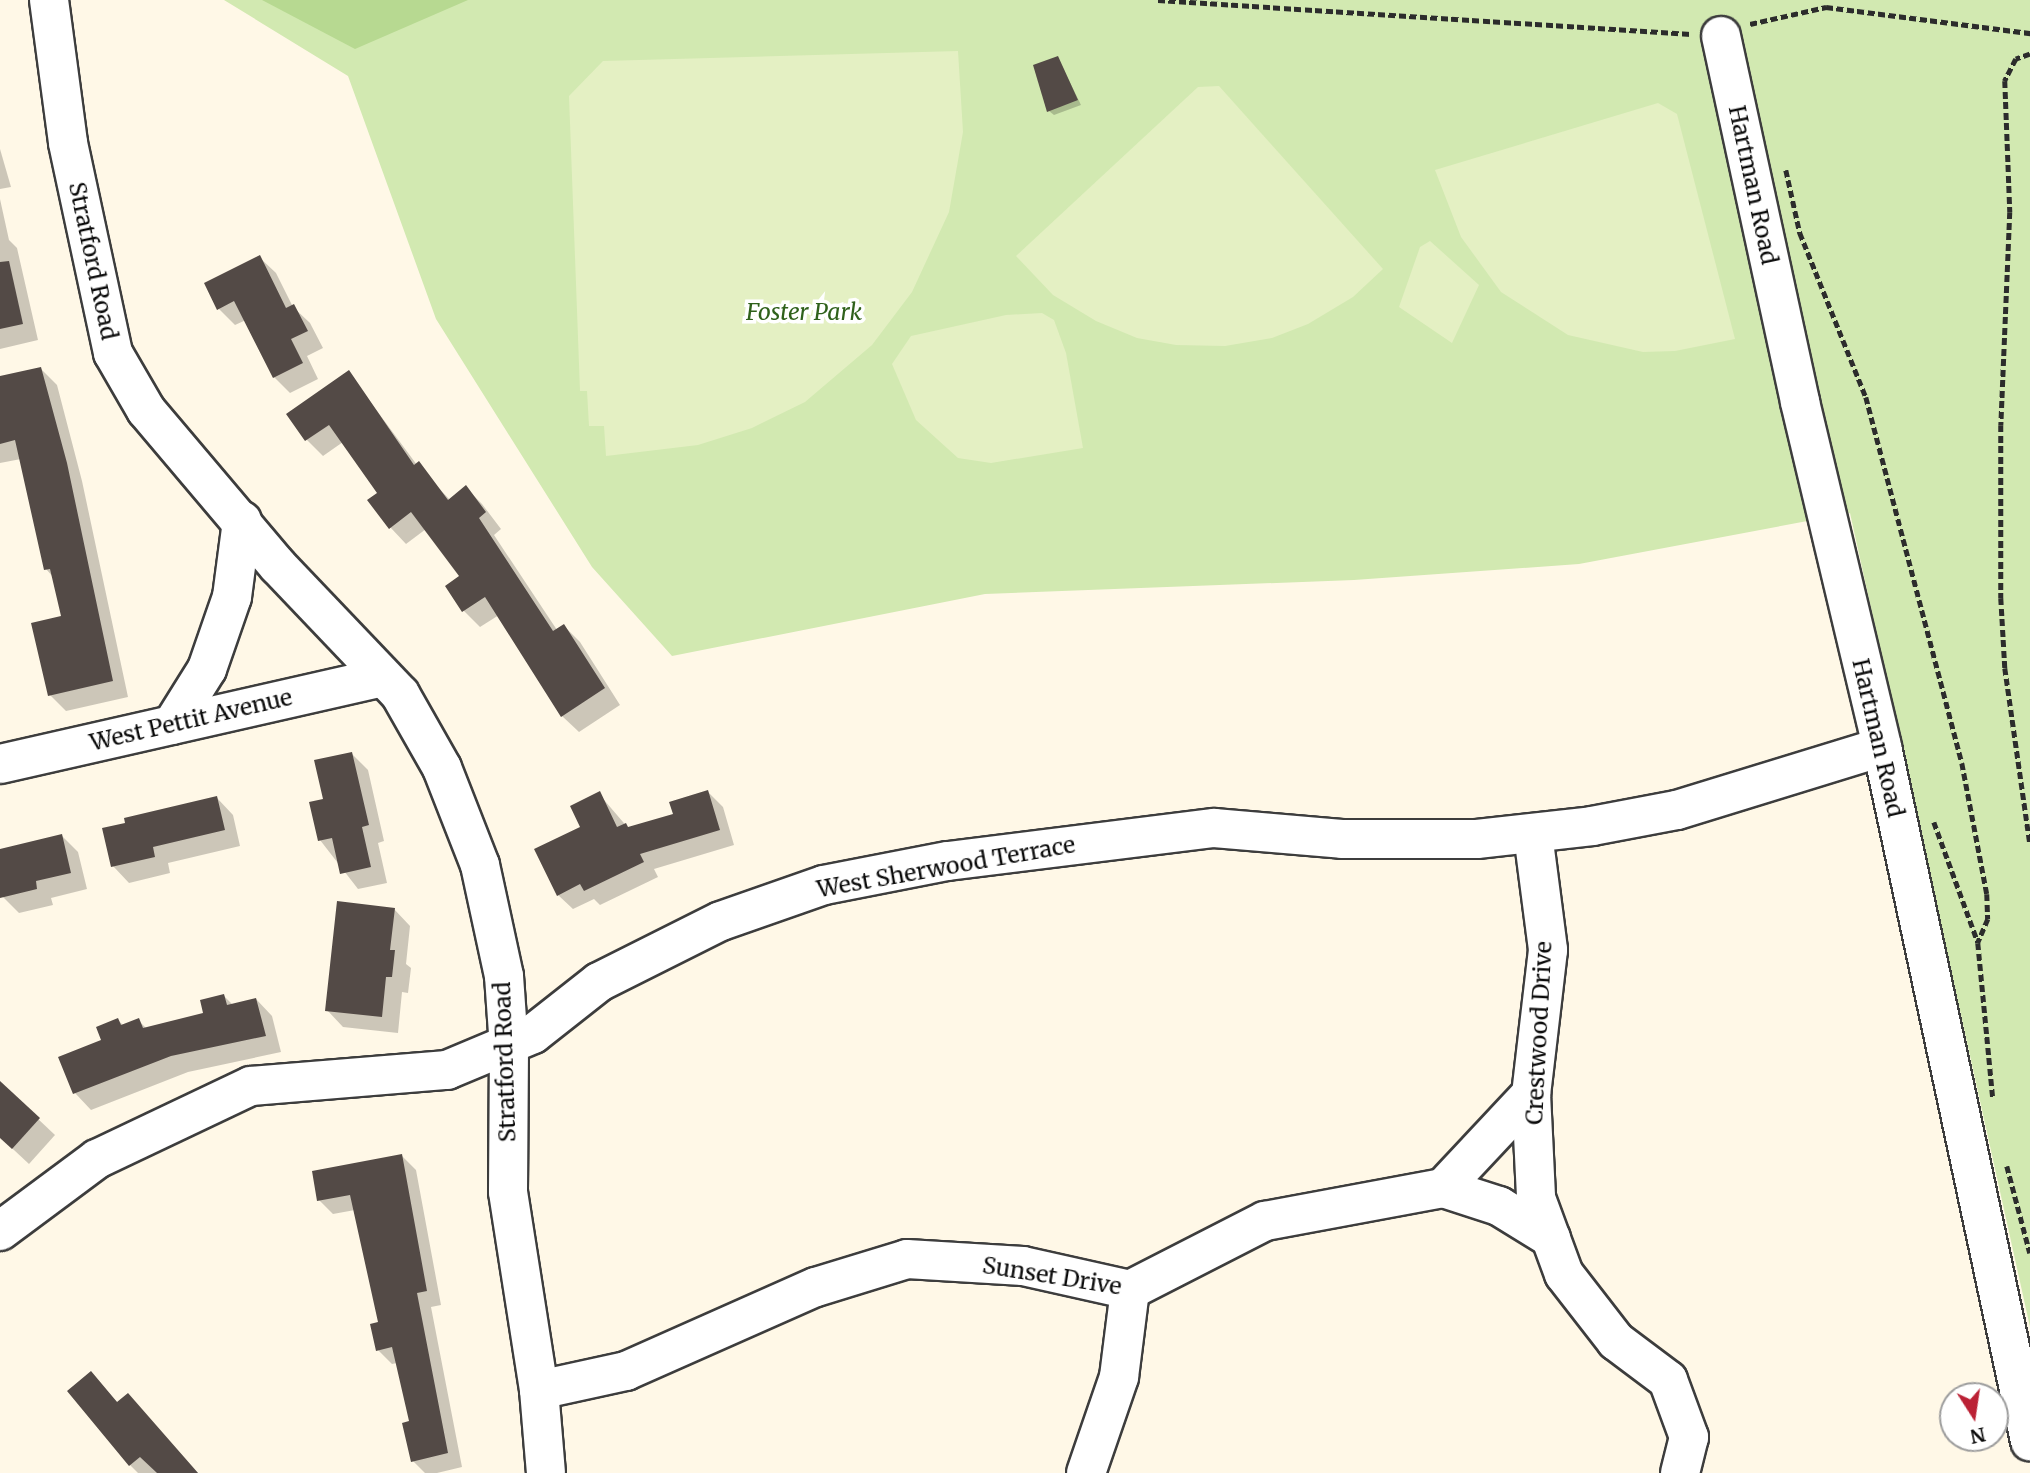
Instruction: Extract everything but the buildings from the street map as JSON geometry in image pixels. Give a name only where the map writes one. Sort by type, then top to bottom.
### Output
[{"type":"street","name":"Stratford Road","points":[[49,0],[68,143],[113,352],[146,410],[242,522],[400,694],[442,768],[480,865],[504,976],[509,1048],[509,1192],[539,1390],[546,1473]]},
{"type":"street","name":"Hartman Road","points":[[1743,32],[1800,402],[1882,747],[2030,1441]]},
{"type":"street","points":[[172,725],[207,668],[232,597],[242,522]]},
{"type":"street","name":"West Pettit Avenue","points":[[0,764],[382,677]]},
{"type":"street","name":"West Sherwood Terrace","points":[[0,1231],[97,1159],[251,1086],[447,1070],[509,1048],[533,1034],[599,982],[721,921],[824,885],[948,861],[1214,828],[1342,839],[1477,839],[1533,834],[1677,810],[1882,747]]},
{"type":"street","name":"Crestwood Drive","points":[[1533,834],[1548,950],[1531,1094],[1536,1198],[1564,1274],[1616,1341],[1668,1380],[1689,1437],[1680,1473]]},
{"type":"street","points":[[1443,1188],[1531,1094]]},
{"type":"street","name":"Sunset Drive","points":[[539,1390],[625,1371],[816,1287],[907,1259],[1023,1266],[1130,1290],[1265,1221],[1443,1188],[1499,1206],[1551,1238]]},
{"type":"street","points":[[1086,1473],[1119,1377],[1130,1290]]},
{"type":"path","points":[[1158,0],[1743,32],[1826,6],[2030,33]]},
{"type":"path","points":[[2030,54],[2016,59],[2005,81],[2010,212],[2001,425],[2001,598],[2005,668],[2030,844]]},
{"type":"path","points":[[1785,168],[1800,233],[1866,397],[1962,763],[1987,894],[1988,919],[1978,943]]},
{"type":"path","points":[[1931,816],[1978,943],[1993,1111]]},
{"type":"path","points":[[2003,1151],[2030,1253]]},
{"type":"green space","name":"Foster Park","points":[[224,0],[2030,0],[2030,1327],[1850,513],[1579,564],[1354,580],[985,594],[672,656],[592,567],[436,319],[348,76]]},
{"type":"green space","points":[[262,0],[468,0],[355,49]]},
{"type":"green space","points":[[958,51],[963,132],[949,212],[912,292],[872,345],[805,402],[752,428],[698,445],[606,456],[604,426],[589,426],[587,391],[580,391],[569,96],[603,61]]},
{"type":"green space","points":[[1219,86],[1383,269],[1353,297],[1308,324],[1272,338],[1225,346],[1176,345],[1137,338],[1096,321],[1053,295],[1016,256],[1198,87]]},
{"type":"green space","points":[[1658,103],[1677,114],[1735,339],[1675,351],[1643,352],[1568,335],[1501,292],[1461,237],[1435,170]]},
{"type":"green space","points":[[1430,241],[1479,285],[1452,343],[1399,307],[1420,247]]},
{"type":"green space","points":[[1042,313],[1054,320],[1066,353],[1083,448],[991,463],[958,458],[916,420],[892,364],[911,336],[1006,315]]}]
